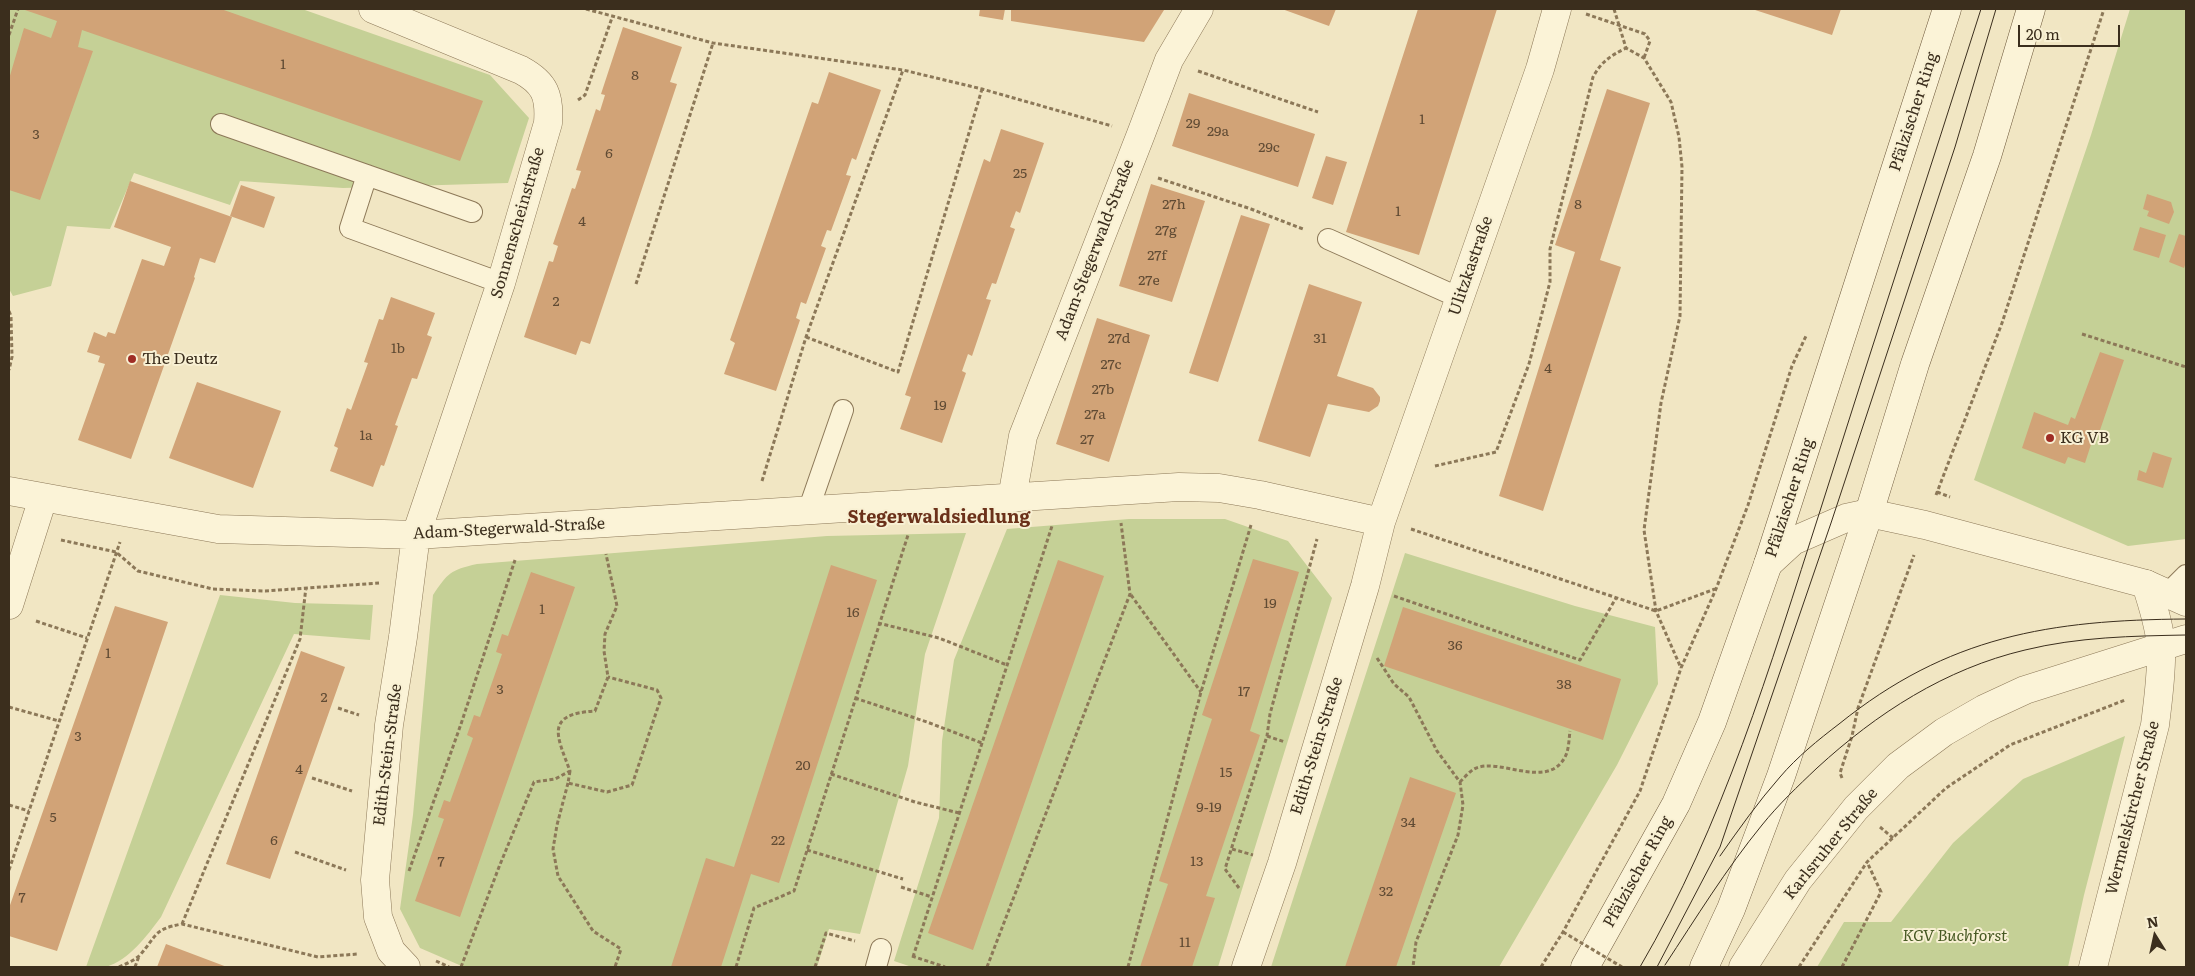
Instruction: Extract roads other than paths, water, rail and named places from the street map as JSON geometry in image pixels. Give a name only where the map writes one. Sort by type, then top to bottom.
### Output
[{"type":"street","name":"Sonnenscheinstraße","points":[[373,9],[496,58],[534,77],[544,90],[549,105],[548,122],[501,283],[416,535]]},
{"type":"street","name":"Adam-Stegerwald-Straße","points":[[1012,498],[1023,436],[1142,134],[1168,60],[1199,9]]},
{"type":"street","name":"Pfälzischer Ring","points":[[1585,967],[1676,804],[1712,722],[1768,564],[1948,9]]},
{"type":"street","points":[[1704,967],[1731,909],[1781,776],[1869,513],[1915,364],[1987,156],[2032,9]]},
{"type":"street","name":"Ulitzkastraße","points":[[1381,522],[1540,69],[1569,10]]},
{"type":"street","name":"Adam-Stegerwald-Straße","points":[[9,491],[218,529],[416,535],[1178,488],[1219,488],[1260,494],[1381,522]]},
{"type":"street","points":[[9,604],[43,498]]},
{"type":"street","points":[[1768,564],[1792,541],[1846,518],[1869,513],[1925,525],[2172,588]]},
{"type":"street","name":"Edith-Stein-Straße","points":[[1246,967],[1282,863],[1366,586],[1381,522]]},
{"type":"street","name":"Edith-Stein-Straße","points":[[398,959],[378,917],[375,880],[380,801],[389,725],[416,535]]},
{"type":"street","name":"Wermelskircher Straße","points":[[2093,967],[2155,725],[2160,687],[2161,648],[2156,619],[2172,588]]},
{"type":"street","name":"Karlsruher Straße","points":[[1743,967],[1798,880],[1856,808],[1898,766],[1944,732],[1984,709],[2026,690],[2161,648],[2186,638]]},
{"type":"lane","points":[[221,124],[472,212]]},
{"type":"lane","points":[[367,175],[350,228],[501,283]]},
{"type":"lane","points":[[1328,240],[1460,298]]},
{"type":"lane","points":[[808,511],[843,410]]},
{"type":"tram line","points":[[1640,967],[1670,913],[1696,858],[1720,801],[1763,686],[1981,9]]},
{"type":"tram line","points":[[1657,967],[1720,847],[1831,523],[1955,147],[1996,9]]},
{"type":"tram line","points":[[1720,856],[1764,796],[1801,756],[1831,730],[1880,694],[1920,671],[1961,652],[2002,639],[2045,629],[2090,623],[2186,619]]},
{"type":"tram line","points":[[1665,965],[1724,876],[1768,818],[1817,768],[1864,729],[1888,712],[1940,681],[1996,658],[2025,650],[2085,640],[2186,635]]},
{"type":"place","name":"The Deutz","points":[[132,359]]},
{"type":"place","name":"KG VB","points":[[2050,438]]},
{"type":"district","name":"Stegerwaldsiedlung","points":[[939,518]]},
{"type":"park label","name":"KGV Buchforst","points":[[1955,936]]}]
